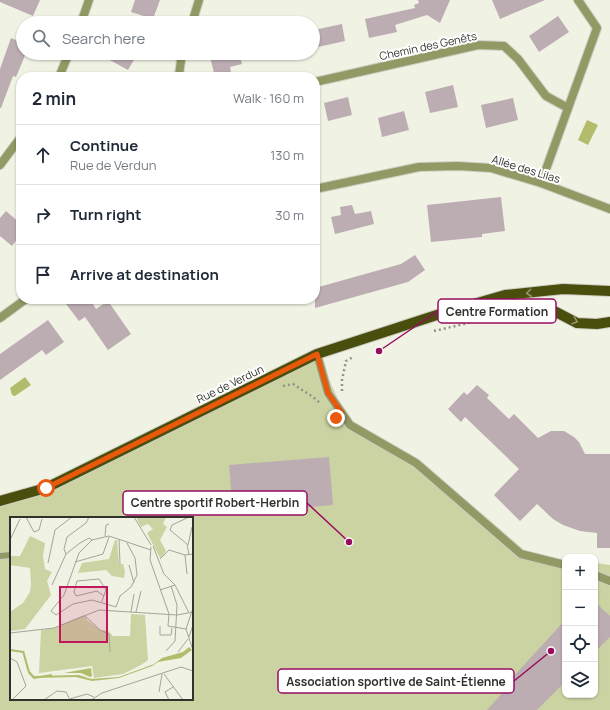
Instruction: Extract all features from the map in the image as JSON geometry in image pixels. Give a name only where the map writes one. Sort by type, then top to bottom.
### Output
[{"type":"main road","name":"Rue de Verdun","points":[[0,501],[46,488],[317,354],[446,312],[505,295],[563,289],[610,291]]},
{"type":"main road","name":"Rue de Verdun","points":[[478,304],[534,307],[556,312],[577,323],[597,324],[610,322]]},
{"type":"street","points":[[83,16],[89,0]]},
{"type":"street","points":[[194,16],[199,0]]},
{"type":"street","points":[[541,183],[597,28],[578,0]]},
{"type":"street","name":"Chemin des Genêts","points":[[320,81],[478,45],[504,46],[518,59],[546,96],[568,108]]},
{"type":"street","points":[[61,72],[66,60]]},
{"type":"street","points":[[180,72],[181,60]]},
{"type":"street","points":[[0,165],[16,144]]},
{"type":"street","name":"Allée des Lilas","points":[[320,188],[419,167],[458,166],[491,168],[541,183],[610,209]]},
{"type":"street","points":[[0,318],[19,304]]},
{"type":"street","points":[[317,354],[328,393],[350,425],[416,463],[521,554],[562,564]]},
{"type":"street","points":[[598,576],[610,581]]},
{"type":"lane","points":[[0,556],[10,555]]},
{"type":"path","points":[[432,331],[494,317]]},
{"type":"path","points":[[342,393],[342,380],[346,361],[359,353]]},
{"type":"path","points":[[276,389],[293,384],[313,397],[324,408]]},
{"type":"shaded area","points":[[587,120],[598,125],[588,145],[578,140]]},
{"type":"shaded area","points":[[317,354],[350,425],[416,463],[521,554],[562,560],[562,698],[598,698],[598,563],[610,565],[610,710],[0,710],[0,501],[46,488]]},
{"type":"shaded area","points":[[25,377],[31,385],[15,396],[12,395],[10,388]]},
{"type":"building","points":[[0,0],[40,0],[33,16],[0,2]]},
{"type":"building","points":[[135,0],[160,0],[154,16],[144,16],[131,12]]},
{"type":"building","points":[[418,0],[450,0],[440,23],[427,15],[395,25],[397,32],[369,38],[365,19],[415,8],[414,5],[419,3]]},
{"type":"building","points":[[492,0],[545,0],[500,19]]},
{"type":"building","points":[[558,16],[569,32],[539,52],[529,36]]},
{"type":"building","points":[[342,24],[345,41],[320,47],[320,29]]},
{"type":"building","points":[[11,38],[16,40],[16,60],[23,60],[18,72],[16,72],[16,77],[13,76],[1,108],[0,108],[0,69]]},
{"type":"building","points":[[110,60],[134,60],[128,70]]},
{"type":"building","points":[[211,60],[241,60],[242,64],[230,67],[231,72],[214,72]]},
{"type":"building","points":[[453,85],[458,107],[430,113],[425,92]]},
{"type":"building","points":[[348,97],[352,115],[328,121],[324,103]]},
{"type":"building","points":[[513,98],[518,120],[486,128],[481,105]]},
{"type":"building","points":[[404,111],[409,130],[382,137],[378,118]]},
{"type":"building","points":[[501,197],[505,231],[482,234],[482,237],[431,242],[427,205]]},
{"type":"building","points":[[352,205],[355,214],[371,211],[374,224],[335,234],[331,217],[341,215],[340,207]]},
{"type":"building","points":[[6,211],[16,220],[16,241],[12,246],[0,236],[0,218]]},
{"type":"building","points":[[415,255],[425,270],[408,282],[315,308],[315,304],[320,304],[320,287],[401,264]]},
{"type":"building","points":[[66,304],[93,304],[96,309],[104,304],[110,304],[131,334],[108,350],[85,317],[79,321]]},
{"type":"building","points":[[48,320],[64,342],[46,355],[42,350],[0,380],[0,354]]},
{"type":"building","points":[[477,385],[489,395],[487,398],[509,419],[514,414],[538,438],[551,431],[564,431],[579,442],[585,454],[610,454],[610,548],[597,548],[597,533],[580,531],[563,525],[553,519],[537,504],[520,521],[494,495],[519,469],[465,417],[461,422],[448,409],[464,392],[467,395]]},
{"type":"building","points":[[329,457],[333,505],[233,514],[229,465]]},
{"type":"building","points":[[598,605],[610,616],[610,637],[598,649]]},
{"type":"building","points":[[562,623],[562,685],[537,710],[487,710],[504,691],[502,689]]},
{"type":"place","name":"Centre Formation","points":[[379,351]]},
{"type":"place","name":"Centre sportif Robert-Herbin","points":[[349,542]]},
{"type":"place","name":"Association sportive de Saint-Étienne","points":[[551,651]]},
{"type":"route","points":[[46,488],[317,354],[321,373],[328,393],[342,413],[336,418]]}]
